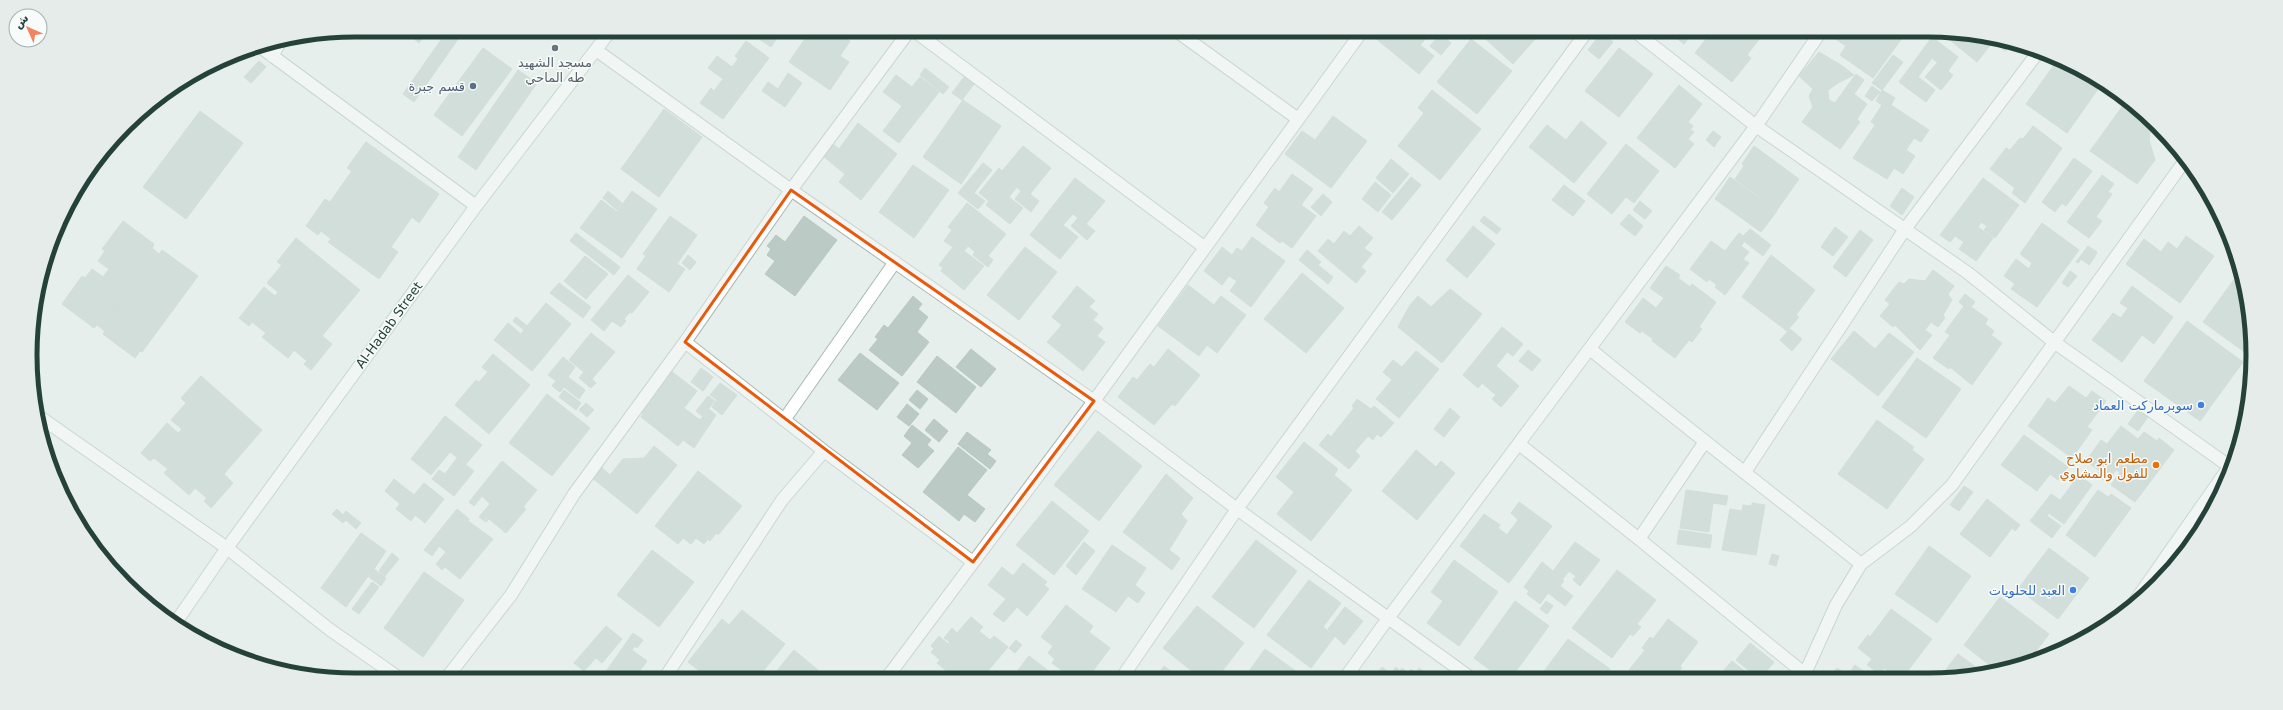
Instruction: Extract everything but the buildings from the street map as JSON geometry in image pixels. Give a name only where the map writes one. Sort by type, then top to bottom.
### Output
[{"type":"street","name":"Al-Hadab Street","points":[[178,619],[227,548],[476,206],[605,37]]},
{"type":"street","points":[[451,673],[511,595],[574,494],[685,342],[791,190],[907,37]]},
{"type":"street","points":[[921,37],[1204,247]]},
{"type":"street","points":[[1185,37],[1298,119]]},
{"type":"street","points":[[890,673],[1094,401],[1204,247],[1358,37]]},
{"type":"street","points":[[1125,673],[1237,509],[1583,37]]},
{"type":"street","points":[[1641,37],[1756,126],[1968,273],[2054,342],[2226,464]]},
{"type":"street","points":[[1350,673],[1389,617],[1756,126],[1817,37]]},
{"type":"street","points":[[272,56],[277,47]]},
{"type":"street","points":[[265,50],[476,206]]},
{"type":"street","points":[[596,50],[791,190],[1094,401],[1237,509],[1389,617],[1464,673]]},
{"type":"street","points":[[1745,472],[1905,229],[2035,56]]},
{"type":"street","points":[[1805,673],[1836,605],[1861,564],[1911,526],[1952,485],[2182,164]]},
{"type":"street","points":[[784,420],[895,262]]},
{"type":"street","points":[[685,342],[824,451],[973,562]]},
{"type":"street","points":[[1590,349],[1704,443],[1745,472],[1861,564]]},
{"type":"street","points":[[44,420],[227,548],[329,629],[392,673]]},
{"type":"street","points":[[1640,539],[1704,443]]},
{"type":"street","points":[[1519,444],[1640,539],[1800,673]]},
{"type":"street","points":[[669,673],[782,500],[824,451]]},
{"type":"street","points":[[2144,588],[2222,477]]},
{"type":"highlighted area","points":[[791,190],[1094,401],[973,562],[685,342]]},
{"type":"place","name":"مسجد الشهيد طه الماحي","points":[[555,48]]},
{"type":"place","name":"قسم جبرة","points":[[473,86]]},
{"type":"place","name":"سوبرماركت العماد","points":[[2201,405]]},
{"type":"place","name":"مطعم ابو صلاح للفول والمشاوي","points":[[2156,465]]},
{"type":"place","name":"العبد للحلويات","points":[[2073,590]]}]
